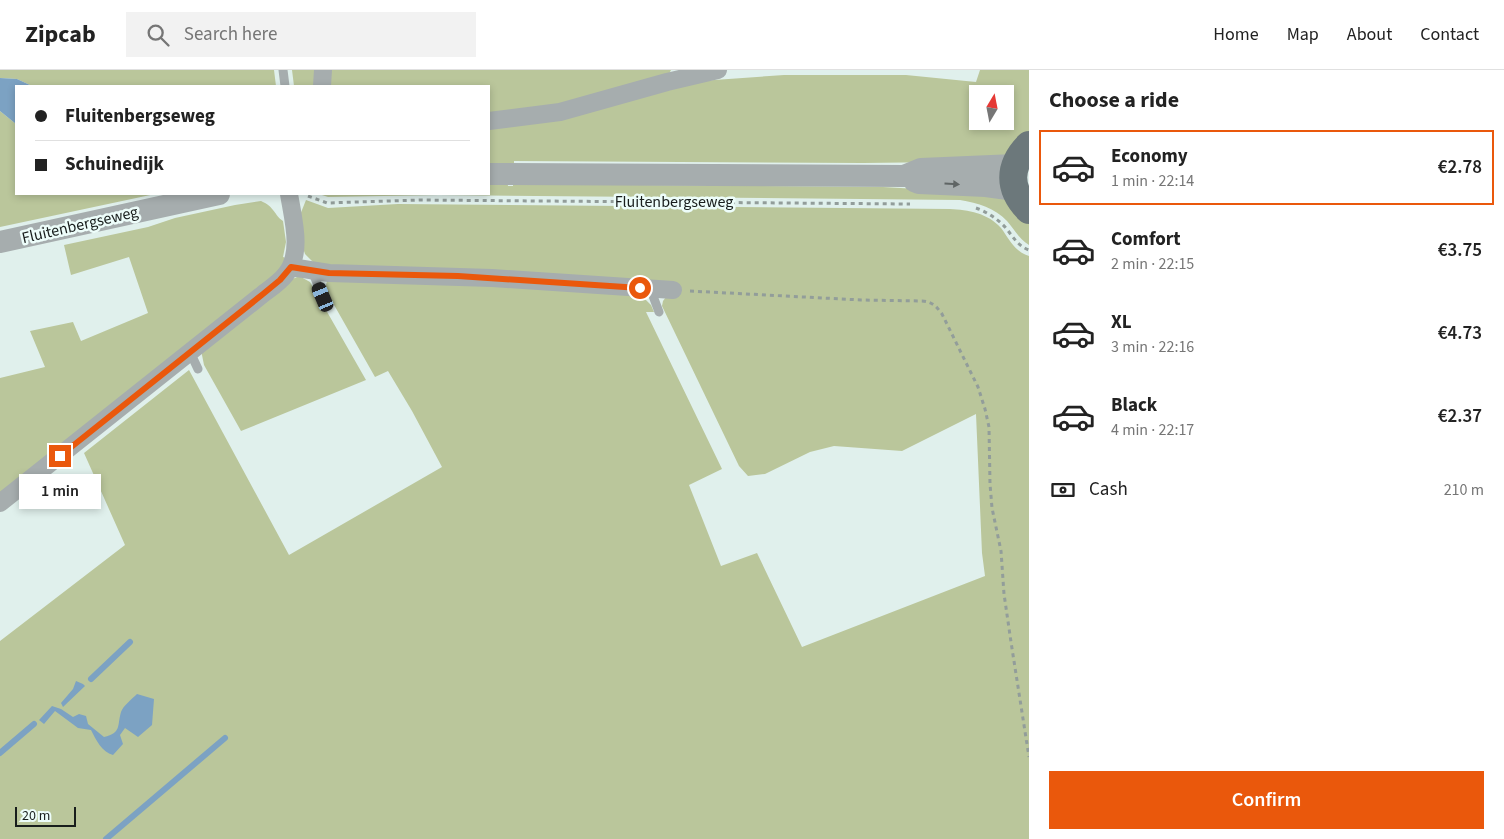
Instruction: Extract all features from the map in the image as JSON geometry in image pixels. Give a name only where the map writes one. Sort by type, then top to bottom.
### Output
[{"type":"street","points":[[322,70],[322,85]]},
{"type":"street","points":[[490,121],[560,112],[666,82],[718,70]]},
{"type":"street","name":"Fluitenbergseweg","points":[[490,174],[904,176],[920,169],[1022,178]]},
{"type":"street","name":"Fluitenbergseweg","points":[[0,242],[214,195]]},
{"type":"street","points":[[0,503],[280,280],[291,267],[296,249],[290,195]]},
{"type":"street","points":[[291,267],[329,273],[502,278],[673,290]]},
{"type":"lane","points":[[283,70],[285,85]]},
{"type":"lane","points":[[312,270],[323,297]]},
{"type":"lane","points":[[650,288],[659,312]]},
{"type":"lane","points":[[190,352],[198,369]]},
{"type":"path","name":"Fluitenbergseweg","points":[[307,195],[326,203],[419,200],[919,204]]},
{"type":"path","points":[[971,206],[992,215],[1006,227],[1018,244],[1029,250]]},
{"type":"path","points":[[673,290],[922,301],[936,305],[978,387],[989,427],[992,508],[1001,551],[1004,594],[1029,758]]},
{"type":"green space","points":[[0,70],[274,70],[276,85],[30,85],[17,79],[0,78]]},
{"type":"green space","points":[[292,70],[318,70],[317,85],[294,85]]},
{"type":"green space","points":[[328,70],[671,70],[669,74],[571,103],[490,117],[490,85],[327,85]]},
{"type":"green space","points":[[980,70],[1029,70],[1029,135],[1005,156],[944,162],[514,161],[514,163],[490,165],[490,127],[700,81],[784,75],[906,75],[976,82]]},
{"type":"green space","points":[[0,111],[15,123],[15,195],[150,195],[0,227]]},
{"type":"green space","points":[[507,180],[508,186],[513,186],[513,184],[883,187],[987,193],[1008,200],[1029,221],[1029,245],[1002,216],[992,209],[960,200],[439,195],[490,195],[490,181]]},
{"type":"green space","points":[[322,195],[439,195],[328,197]]},
{"type":"green space","points":[[306,200],[328,208],[398,204],[950,209],[977,213],[996,223],[1016,248],[1029,256],[1029,839],[0,839],[0,641],[125,545],[84,453],[189,370],[289,555],[442,467],[388,371],[375,377],[325,289],[328,277],[419,279],[642,296],[651,305],[654,312],[646,312],[722,469],[689,485],[721,566],[757,553],[802,647],[985,576],[982,553],[976,414],[902,451],[834,446],[810,452],[765,474],[748,476],[739,466],[662,306],[666,297],[315,264],[305,254],[303,248],[300,215]]},
{"type":"green space","points":[[261,201],[272,208],[283,221],[286,242],[283,257],[286,258],[276,275],[0,498],[0,378],[45,367],[30,331],[73,322],[81,341],[148,313],[129,257],[71,275],[64,245],[148,227],[175,218]]},
{"type":"green space","points":[[297,277],[310,282],[366,380],[241,431],[204,365],[201,350],[288,281]]},
{"type":"water","points":[[0,78],[17,79],[30,85],[15,85],[15,123],[0,111]]},
{"type":"water","points":[[76,681],[85,686],[63,707],[61,703],[73,689]]},
{"type":"water","points":[[137,694],[154,699],[152,725],[138,737],[125,728],[120,735],[123,744],[113,755],[97,742],[91,730],[78,728],[55,711],[44,724],[39,720],[52,706],[61,709],[73,717],[79,714],[86,716],[88,724],[104,737],[116,731],[122,710]]},
{"type":"waterway","points":[[91,679],[130,642]]},
{"type":"waterway","points":[[0,753],[34,724]]},
{"type":"waterway","points":[[106,839],[225,738]]},
{"type":"route","points":[[60,456],[263,294],[280,280],[291,267],[329,273],[458,276],[640,288]]}]
